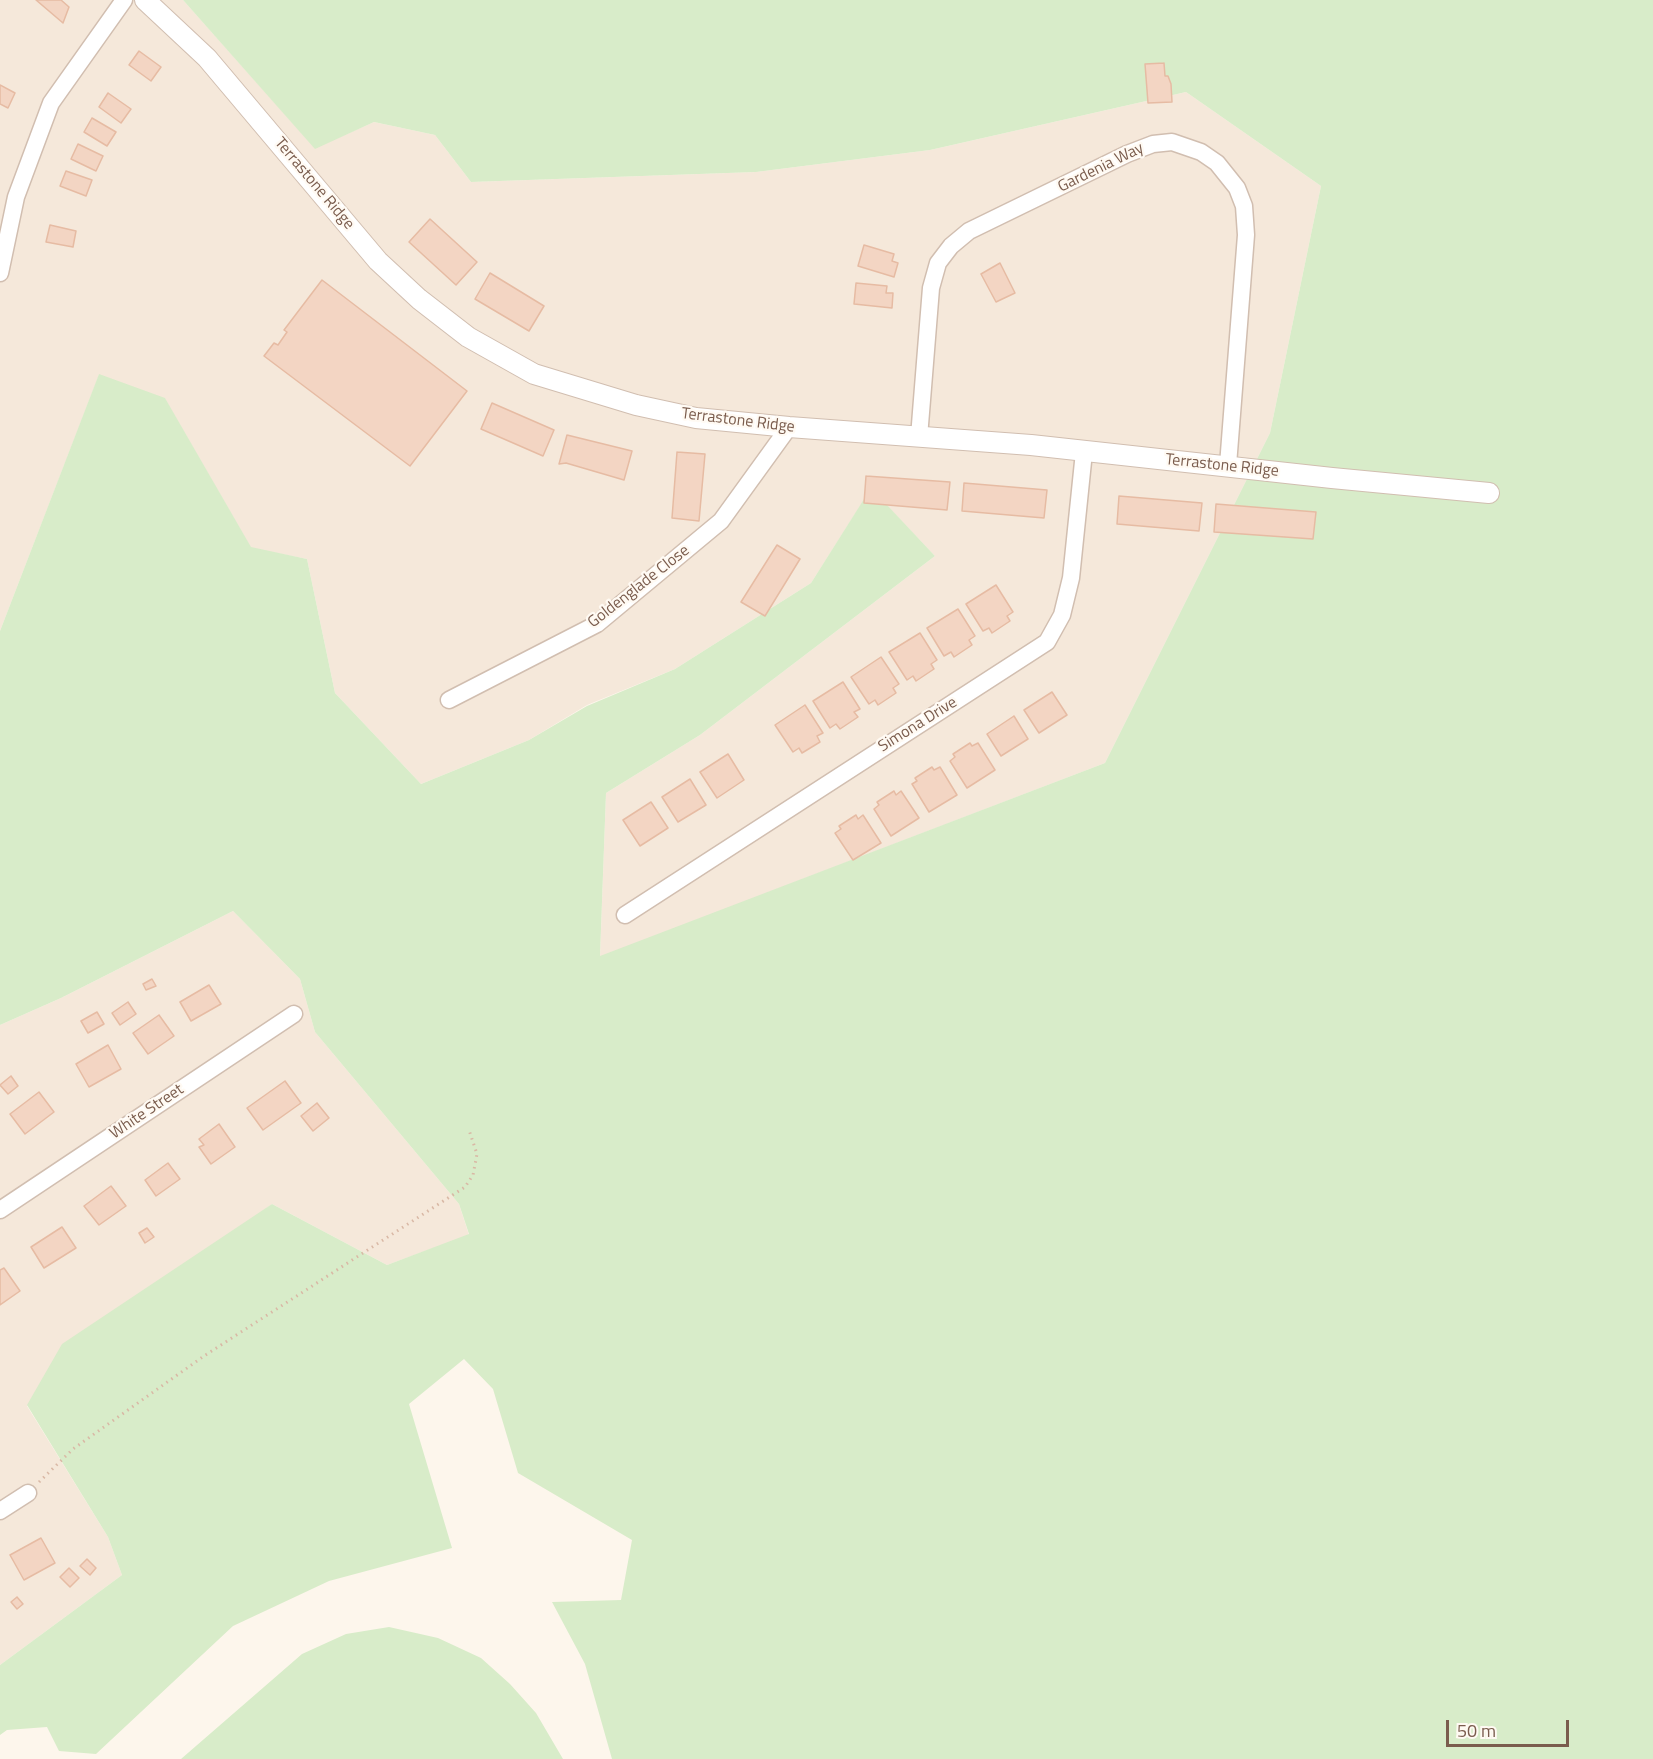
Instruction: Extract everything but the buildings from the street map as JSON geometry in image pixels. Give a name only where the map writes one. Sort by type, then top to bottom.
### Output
[{"type":"street","points":[[0,273],[19,187],[51,103],[124,0]]},
{"type":"street","name":"Terrastone Ridge","points":[[145,0],[207,58],[378,261],[419,298],[468,337],[534,374],[636,405],[696,418],[1031,444],[1084,452],[1489,493]]},
{"type":"street","name":"Gardenia Way","points":[[919,437],[931,288],[938,263],[951,246],[969,231],[1126,154],[1153,144],[1172,142],[1201,152],[1216,163],[1237,188],[1244,206],[1246,235],[1228,465]]},
{"type":"street","name":"Goldenglade Close","points":[[449,700],[597,624],[721,521],[789,427]]},
{"type":"street","name":"Simona Drive","points":[[625,915],[1047,642],[1062,615],[1071,578],[1084,452]]},
{"type":"street","name":"White Street","points":[[0,1210],[294,1014]]},
{"type":"street","points":[[0,1511],[28,1493]]},
{"type":"path","points":[[28,1493],[73,1449],[204,1356],[465,1187],[472,1175],[477,1154],[469,1130]]},
{"type":"shaded area","points":[[0,0],[183,0],[315,148],[374,122],[435,135],[471,182],[756,172],[930,150],[1186,92],[1321,186],[1270,433],[1105,763],[600,957],[606,793],[700,735],[935,556],[871,489],[811,583],[675,669],[587,705],[529,740],[421,784],[335,693],[307,559],[251,548],[165,399],[99,375],[0,631]]},
{"type":"shaded area","points":[[233,911],[300,979],[315,1032],[459,1204],[469,1235],[387,1265],[272,1204],[27,1406],[108,1537],[122,1575],[0,1665],[0,1025],[61,998]]},
{"type":"green space","points":[[183,0],[1653,0],[1653,1759],[612,1759],[585,1664],[552,1602],[621,1600],[632,1540],[518,1473],[493,1389],[464,1359],[409,1404],[452,1548],[329,1581],[233,1626],[96,1754],[59,1751],[47,1727],[7,1730],[0,1735],[0,1665],[122,1575],[108,1537],[27,1405],[62,1344],[272,1204],[387,1265],[469,1234],[459,1204],[315,1032],[300,979],[233,911],[61,998],[0,1025],[0,631],[99,374],[165,398],[251,547],[307,559],[335,693],[421,784],[529,740],[587,706],[675,669],[811,583],[871,488],[935,556],[700,735],[606,793],[600,956],[1105,763],[1270,433],[1321,186],[1186,92],[930,150],[756,172],[471,182],[435,135],[374,122],[315,149]]},
{"type":"green space","points":[[389,1627],[438,1638],[481,1658],[510,1684],[536,1713],[563,1759],[181,1759],[302,1654],[346,1634]]}]
